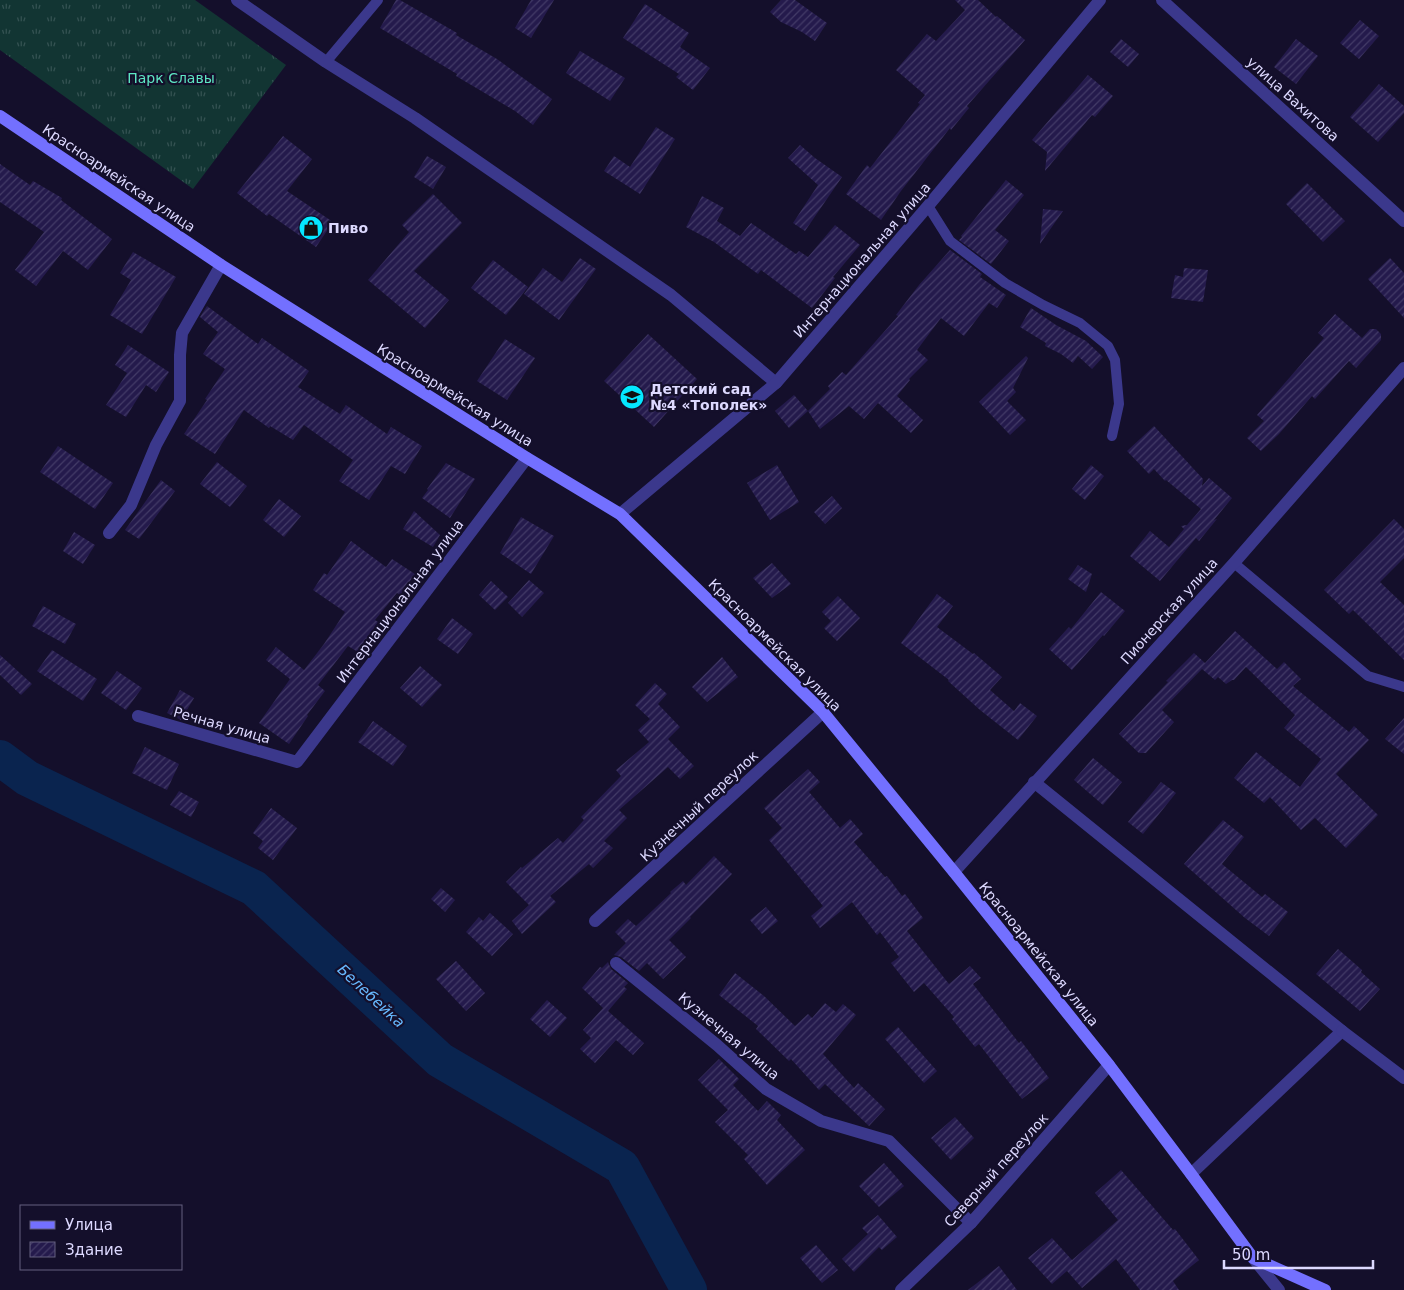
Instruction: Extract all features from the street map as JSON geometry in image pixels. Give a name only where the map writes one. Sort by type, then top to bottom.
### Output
[{"type":"main road","name":"Красноармейская улица","points":[[0,116],[222,265],[527,458],[620,514],[823,712],[1109,1065],[1253,1258],[1325,1290]]},
{"type":"street","points":[[237,0],[326,62],[415,118],[672,295],[776,383]]},
{"type":"street","name":"Интернациональная улица","points":[[620,514],[776,383],[928,206],[1100,0]]},
{"type":"street","name":"улица Вахитова","points":[[1162,0],[1404,221]]},
{"type":"street","points":[[109,533],[131,505],[156,445],[180,401],[182,333],[222,265]]},
{"type":"street","name":"Пионерская улица","points":[[954,872],[1234,562],[1404,368]]},
{"type":"street","name":"Интернациональная улица","points":[[297,762],[527,458]]},
{"type":"street","name":"Кузнечный переулок","points":[[595,921],[823,712]]},
{"type":"street","name":"Речная улица","points":[[138,716],[297,762]]},
{"type":"street","points":[[1034,782],[1342,1031],[1404,1078]]},
{"type":"street","name":"Кузнечная улица","points":[[616,963],[717,1045],[766,1089],[822,1121],[889,1141],[971,1223]]},
{"type":"street","points":[[1191,1174],[1342,1031]]},
{"type":"street","name":"Северный переулок","points":[[902,1290],[971,1223],[1109,1065]]},
{"type":"street","name":"Красноармейская улица","points":[[1253,1258],[1279,1290]]},
{"type":"lane","points":[[326,62],[378,0]]},
{"type":"lane","points":[[928,206],[950,241],[1005,283],[1044,306],[1080,323],[1108,346],[1115,360],[1119,404],[1112,436]]},
{"type":"lane","points":[[1234,562],[1368,676],[1404,687]]},
{"type":"green space","name":"Парк Славы","points":[[0,0],[195,0],[286,65],[193,189],[0,50]]},
{"type":"building","points":[[396,0],[400,0],[457,33],[456,35],[497,59],[552,99],[533,125],[515,111],[456,76],[457,74],[380,28]]},
{"type":"building","points":[[531,0],[554,0],[531,38],[515,28]]},
{"type":"building","points":[[781,0],[795,0],[827,23],[815,41],[802,32],[781,22],[770,12]]},
{"type":"building","points":[[955,0],[978,0],[1025,40],[967,106],[969,108],[951,130],[950,128],[881,220],[846,194],[867,165],[870,168],[920,104],[918,103],[925,95],[896,70],[927,34],[936,41],[965,10]]},
{"type":"building","points":[[645,4],[689,33],[680,47],[710,68],[693,90],[676,77],[679,74],[623,38]]},
{"type":"building","points":[[1360,20],[1379,36],[1359,59],[1340,43]]},
{"type":"building","points":[[1121,39],[1139,54],[1128,67],[1110,52]]},
{"type":"building","points":[[1296,39],[1318,56],[1296,84],[1274,67]]},
{"type":"building","points":[[580,51],[625,78],[610,101],[566,73]]},
{"type":"building","points":[[1088,75],[1113,96],[1095,117],[1092,115],[1045,171],[1047,152],[1032,140]]},
{"type":"building","points":[[1379,84],[1404,106],[1404,113],[1378,142],[1350,117]]},
{"type":"building","points":[[656,127],[675,139],[640,194],[604,171],[614,156],[630,167]]},
{"type":"building","points":[[283,136],[312,159],[287,191],[333,222],[316,247],[269,214],[267,216],[237,193]]},
{"type":"building","points":[[800,145],[842,177],[805,231],[793,223],[818,185],[788,158]]},
{"type":"building","points":[[427,156],[446,167],[433,189],[414,177]]},
{"type":"building","points":[[0,164],[30,185],[33,181],[62,198],[61,200],[112,239],[88,270],[63,251],[36,286],[15,270],[44,232],[0,202]]},
{"type":"building","points":[[1006,180],[1024,195],[995,230],[1009,241],[991,264],[959,240]]},
{"type":"building","points":[[1307,183],[1345,221],[1323,242],[1286,204]]},
{"type":"building","points":[[433,194],[462,223],[414,271],[449,300],[425,328],[368,280],[409,232],[402,225]]},
{"type":"building","points":[[702,196],[724,208],[717,221],[740,236],[751,223],[796,254],[799,251],[808,257],[835,225],[860,245],[833,277],[835,278],[812,308],[761,270],[758,274],[714,242],[686,227]]},
{"type":"building","points":[[1043,209],[1063,211],[1040,244]]},
{"type":"building","points":[[950,250],[982,274],[980,277],[1006,295],[997,308],[989,303],[964,336],[941,318],[917,350],[928,360],[909,379],[897,396],[923,420],[911,433],[878,403],[864,419],[849,406],[820,429],[808,411],[830,389],[828,386],[842,372],[846,375],[898,316],[896,315],[919,285]]},
{"type":"building","points":[[133,252],[176,277],[142,334],[110,315],[131,280],[120,273]]},
{"type":"building","points":[[580,258],[596,269],[559,320],[524,294],[543,268],[562,282]]},
{"type":"building","points":[[1390,258],[1404,273],[1404,318],[1368,279]]},
{"type":"building","points":[[493,260],[528,287],[506,315],[471,288]]},
{"type":"building","points":[[1184,268],[1208,270],[1203,302],[1171,298],[1175,275],[1183,277]]},
{"type":"building","points":[[207,306],[258,344],[262,338],[309,371],[298,387],[340,414],[346,405],[387,434],[391,427],[422,446],[405,474],[391,466],[369,500],[339,481],[353,460],[304,425],[293,440],[270,426],[269,428],[244,410],[215,454],[184,434],[225,369],[203,354],[218,332],[200,317]]},
{"type":"building","points":[[1031,308],[1056,325],[1086,341],[1103,357],[1092,369],[1078,356],[1073,363],[1045,346],[1046,343],[1020,327]]},
{"type":"building","points":[[1335,314],[1362,338],[1370,329],[1376,329],[1381,334],[1381,340],[1356,368],[1349,361],[1315,399],[1312,396],[1279,434],[1261,451],[1247,438],[1264,421],[1257,415],[1324,338],[1318,333]]},
{"type":"building","points":[[648,334],[697,379],[654,427],[604,381]]},
{"type":"building","points":[[505,339],[535,358],[507,400],[477,381]]},
{"type":"building","points":[[128,345],[169,372],[156,392],[146,385],[126,417],[106,405],[127,373],[115,365]]},
{"type":"building","points":[[1026,356],[1028,358],[1013,388],[1016,392],[1007,401],[1026,420],[1010,435],[979,402]]},
{"type":"building","points":[[794,395],[808,411],[789,428],[775,411]]},
{"type":"building","points":[[1154,426],[1203,479],[1202,486],[1209,478],[1232,498],[1199,541],[1196,538],[1160,581],[1130,556],[1150,531],[1169,547],[1184,529],[1181,526],[1187,525],[1201,509],[1165,481],[1154,469],[1149,474],[1127,451]]},
{"type":"building","points":[[58,446],[113,483],[95,509],[40,472]]},
{"type":"building","points":[[217,462],[247,486],[230,507],[200,484]]},
{"type":"building","points":[[446,463],[475,479],[450,518],[422,498]]},
{"type":"building","points":[[777,465],[799,502],[770,520],[747,483]]},
{"type":"building","points":[[1091,465],[1104,476],[1085,500],[1072,489]]},
{"type":"building","points":[[161,480],[175,491],[139,539],[125,530]]},
{"type":"building","points":[[832,496],[842,508],[825,524],[814,512]]},
{"type":"building","points":[[279,499],[301,516],[284,537],[263,520]]},
{"type":"building","points":[[414,511],[440,535],[433,547],[403,529]]},
{"type":"building","points":[[521,517],[554,536],[531,574],[500,553]]},
{"type":"building","points":[[1394,519],[1404,529],[1404,558],[1380,582],[1404,605],[1404,660],[1353,610],[1349,614],[1324,590]]},
{"type":"building","points":[[74,532],[95,545],[83,564],[63,551]]},
{"type":"building","points":[[351,541],[386,567],[392,559],[415,574],[400,595],[397,593],[375,620],[378,622],[358,652],[348,646],[318,685],[325,691],[289,744],[259,723],[290,679],[266,660],[276,647],[304,670],[324,644],[345,612],[313,590],[324,573],[327,575]]},
{"type":"building","points":[[772,563],[791,584],[772,598],[753,578]]},
{"type":"building","points":[[1078,565],[1092,574],[1086,592],[1068,579]]},
{"type":"building","points":[[529,580],[544,593],[522,617],[508,603]]},
{"type":"building","points":[[491,581],[508,597],[495,610],[479,595]]},
{"type":"building","points":[[1101,592],[1125,611],[1072,670],[1049,649],[1069,627],[1071,629]]},
{"type":"building","points":[[937,594],[953,606],[937,627],[974,653],[1002,677],[990,690],[1014,711],[1020,703],[1037,716],[1018,740],[980,710],[949,680],[901,643]]},
{"type":"building","points":[[838,596],[860,618],[837,641],[824,628],[831,621],[822,612]]},
{"type":"building","points":[[43,606],[76,624],[65,644],[32,626]]},
{"type":"building","points":[[452,618],[473,634],[458,654],[437,639]]},
{"type":"building","points":[[1235,631],[1277,669],[1284,662],[1301,679],[1293,686],[1349,732],[1354,726],[1369,740],[1336,774],[1378,815],[1346,848],[1315,818],[1301,830],[1270,797],[1264,803],[1234,778],[1256,752],[1300,787],[1321,759],[1284,728],[1295,715],[1246,667],[1234,680],[1226,684],[1218,677],[1215,680],[1202,669],[1162,710],[1174,722],[1146,753],[1139,753],[1119,734],[1168,682],[1166,681],[1194,653],[1205,663]]},
{"type":"building","points":[[52,650],[97,679],[83,701],[37,671]]},
{"type":"building","points":[[0,655],[32,684],[21,695],[0,675]]},
{"type":"building","points":[[722,657],[738,677],[707,702],[692,687]]},
{"type":"building","points":[[420,666],[442,685],[422,707],[400,688]]},
{"type":"building","points":[[117,671],[142,688],[126,710],[101,693]]},
{"type":"building","points":[[655,683],[667,694],[658,704],[680,727],[668,739],[694,766],[680,779],[668,767],[619,810],[627,818],[604,841],[613,848],[593,868],[589,864],[550,896],[556,902],[522,934],[512,921],[529,905],[506,882],[521,867],[558,838],[563,843],[584,820],[581,817],[621,776],[616,770],[649,742],[638,730],[650,719],[635,705]]},
{"type":"building","points":[[180,690],[194,698],[181,720],[167,713]]},
{"type":"building","points":[[1404,718],[1404,754],[1385,739]]},
{"type":"building","points":[[373,721],[407,746],[393,766],[358,742]]},
{"type":"building","points":[[145,747],[179,764],[167,790],[132,773]]},
{"type":"building","points":[[1093,758],[1122,782],[1103,805],[1074,780]]},
{"type":"building","points":[[808,769],[820,782],[809,792],[840,828],[850,819],[863,834],[854,842],[885,877],[887,876],[902,896],[905,894],[923,918],[907,931],[949,984],[970,966],[981,978],[973,984],[1049,1078],[1022,1099],[979,1044],[975,1047],[952,1019],[954,1017],[924,983],[914,992],[891,963],[899,957],[880,932],[877,935],[852,902],[820,928],[811,916],[823,906],[769,840],[782,828],[764,808]]},
{"type":"building","points":[[1161,782],[1176,793],[1143,834],[1128,822]]},
{"type":"building","points":[[179,791],[199,802],[191,817],[170,805]]},
{"type":"building","points":[[271,808],[297,828],[273,860],[258,848],[263,841],[253,833]]},
{"type":"building","points":[[1223,820],[1244,837],[1222,864],[1262,897],[1265,894],[1288,912],[1269,936],[1245,918],[1184,864]]},
{"type":"building","points":[[714,856],[732,874],[669,940],[686,957],[663,979],[647,963],[639,971],[621,957],[614,955],[626,943],[615,932],[628,919],[636,926],[683,881],[686,885]]},
{"type":"building","points":[[441,888],[455,900],[445,912],[431,899]]},
{"type":"building","points":[[766,907],[778,921],[762,934],[750,920]]},
{"type":"building","points":[[490,913],[513,934],[492,956],[466,932],[479,917],[483,921]]},
{"type":"building","points":[[1338,949],[1380,989],[1360,1011],[1316,974]]},
{"type":"building","points":[[456,961],[485,993],[466,1011],[436,979]]},
{"type":"building","points":[[608,962],[611,969],[628,983],[624,987],[627,989],[608,1011],[644,1043],[633,1055],[616,1040],[595,1063],[580,1049],[591,1038],[583,1030],[603,1008],[582,988],[600,967],[602,968]]},
{"type":"building","points":[[735,973],[764,996],[795,1026],[808,1014],[812,1018],[825,1003],[836,1012],[843,1004],[856,1015],[823,1054],[854,1088],[858,1083],[885,1109],[869,1126],[825,1084],[819,1090],[791,1059],[789,1061],[756,1029],[758,1026],[719,995]]},
{"type":"building","points":[[547,1000],[567,1018],[550,1037],[530,1019]]},
{"type":"building","points":[[898,1027],[937,1071],[924,1083],[885,1039]]},
{"type":"building","points":[[719,1059],[739,1079],[733,1085],[758,1111],[767,1101],[781,1115],[777,1120],[805,1150],[767,1185],[744,1159],[748,1155],[715,1122],[728,1110],[698,1080]]},
{"type":"building","points":[[955,1117],[974,1138],[951,1160],[931,1138]]},
{"type":"building","points":[[884,1163],[904,1186],[879,1207],[859,1186]]},
{"type":"building","points":[[1121,1170],[1173,1230],[1175,1229],[1199,1260],[1173,1281],[1179,1290],[1140,1290],[1116,1259],[1082,1288],[1067,1271],[1052,1284],[1028,1258],[1052,1238],[1072,1260],[1118,1220],[1095,1193]]},
{"type":"building","points":[[878,1215],[897,1237],[882,1250],[879,1247],[854,1272],[842,1259],[868,1234],[862,1228]]},
{"type":"building","points":[[816,1245],[838,1270],[822,1283],[800,1258]]},
{"type":"building","points":[[999,1266],[1017,1290],[968,1290]]},
{"type":"waterway","name":"Белебейка","points":[[0,758],[27,778],[254,888],[440,1060],[622,1167],[689,1290]]},
{"type":"place","name":"Пиво","points":[[311,228]]},
{"type":"place","name":"Детский сад №4 «Тополек»","points":[[632,397]]}]
